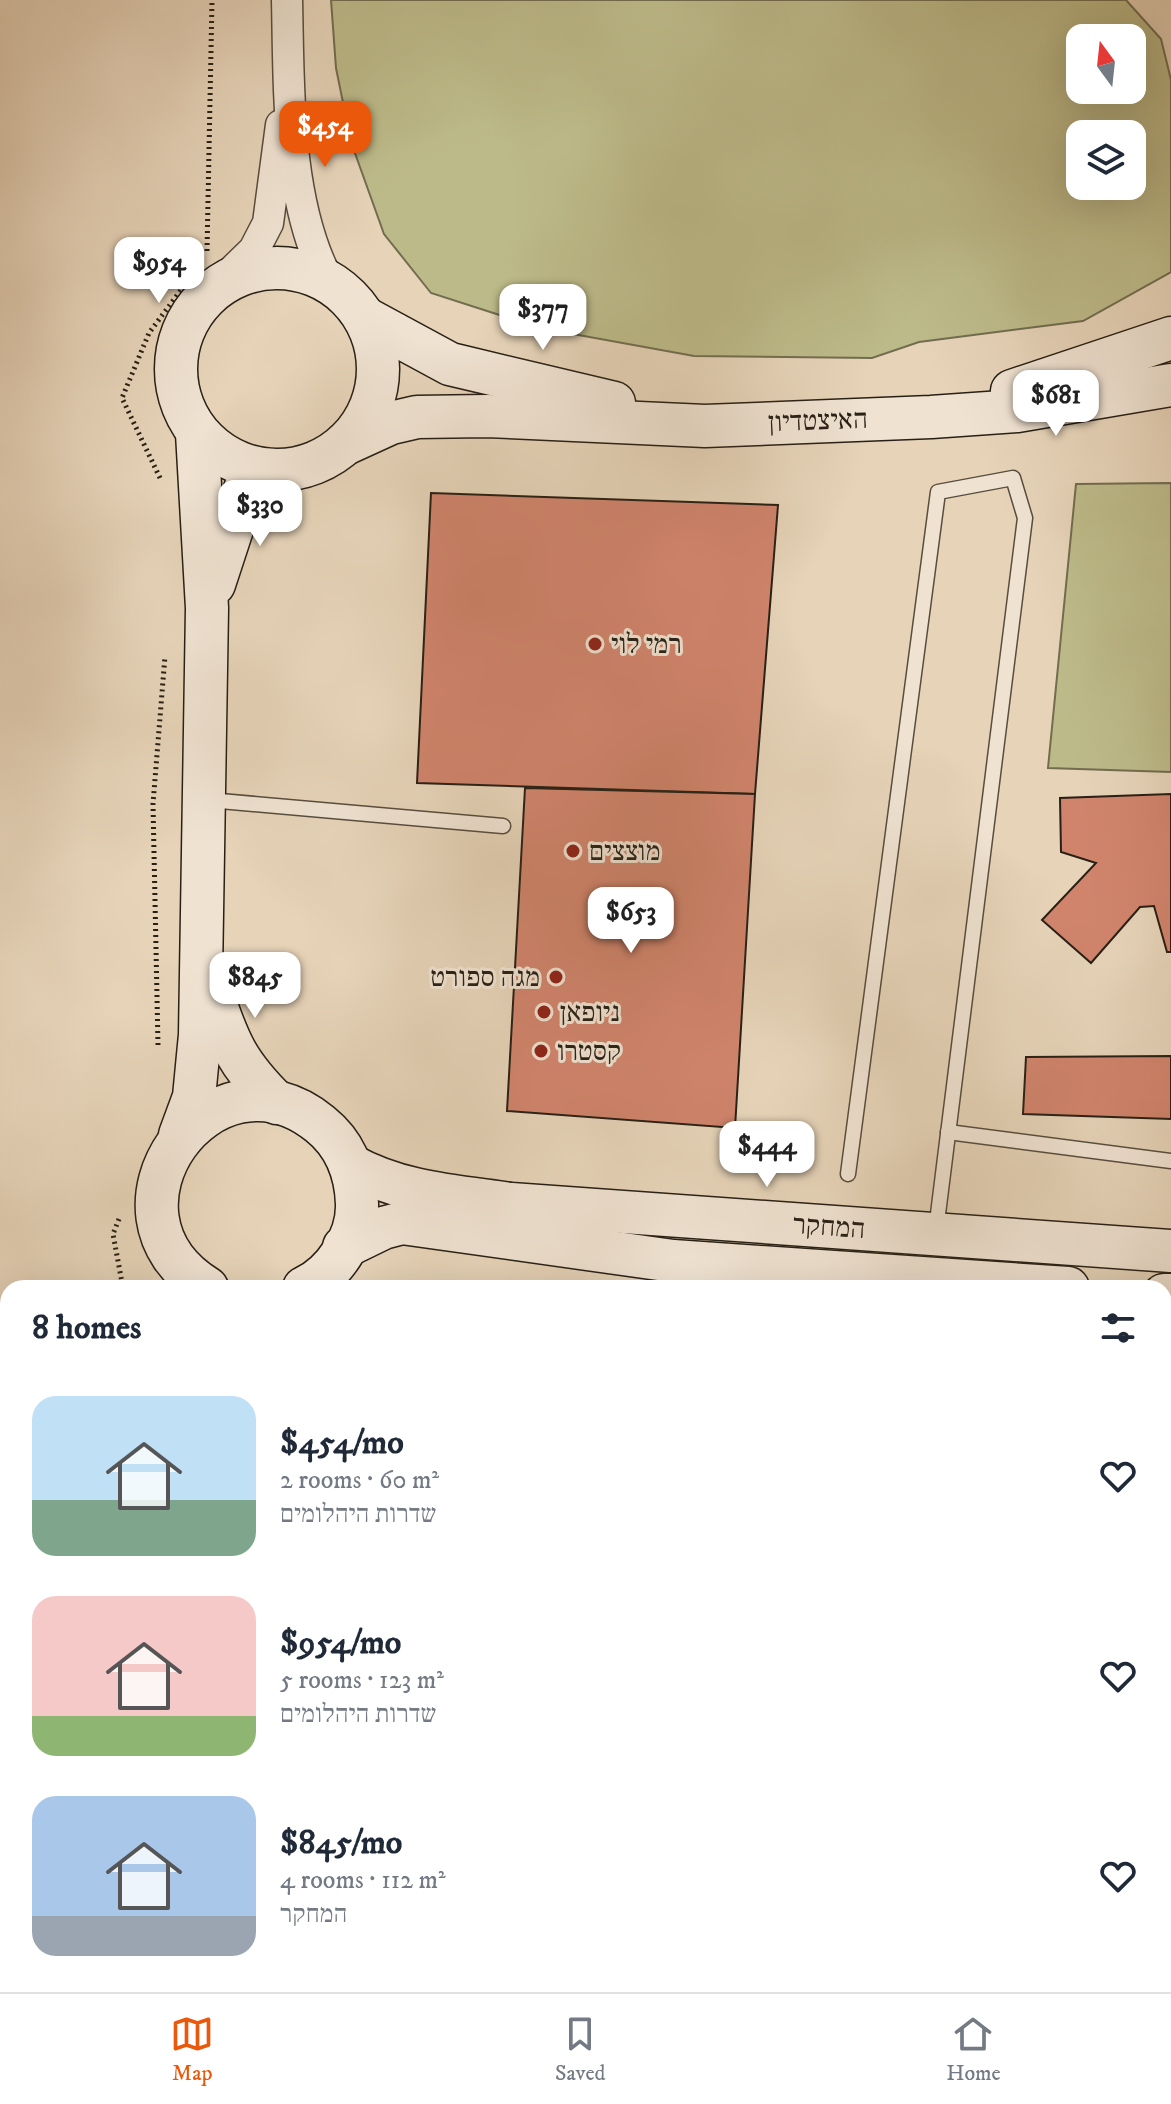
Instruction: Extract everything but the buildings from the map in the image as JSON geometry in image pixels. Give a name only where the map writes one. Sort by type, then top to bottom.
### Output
[{"type":"street","points":[[287,0],[288,68],[304,213],[314,253],[328,280]]},
{"type":"street","points":[[288,68],[268,223],[254,250],[204,273],[177,351],[174,373],[181,405],[197,433],[222,455],[252,468],[285,471],[317,463],[345,444],[391,423],[450,415],[705,426]]},
{"type":"street","points":[[204,273],[242,273],[271,267],[300,270],[328,280],[349,297],[365,318],[377,350],[378,385],[367,418],[345,444]]},
{"type":"street","points":[[365,318],[450,364],[705,426]]},
{"type":"street","points":[[931,417],[1171,338]]},
{"type":"street","points":[[931,417],[1017,411],[1171,385]]},
{"type":"street","name":"האיצטדיון","points":[[705,426],[931,417]]},
{"type":"street","points":[[196,1280],[182,1268],[166,1244],[157,1217],[157,1188],[165,1160],[180,1135],[194,1097],[200,1035],[207,608],[197,433]]},
{"type":"street","points":[[207,608],[252,468]]},
{"type":"street","points":[[200,959],[224,1033],[242,1066],[277,1103]]},
{"type":"street","points":[[180,1135],[203,1117],[229,1104],[256,1100],[277,1103],[309,1115],[331,1133],[350,1165],[357,1208],[336,1262],[314,1280]]},
{"type":"street","name":"המחקר","points":[[350,1165],[377,1180],[404,1188],[511,1204],[1171,1251]]},
{"type":"street","name":"המחקר","points":[[344,1247],[383,1228],[402,1223],[758,1277],[843,1280]]},
{"type":"lane","points":[[848,1174],[938,492],[1013,478],[1025,518],[936,1234]]},
{"type":"lane","points":[[205,800],[503,826]]},
{"type":"lane","points":[[948,1132],[1171,1161]]},
{"type":"path","points":[[163,484],[122,398],[149,333],[204,273],[212,0]]},
{"type":"path","points":[[158,1057],[153,804],[165,651]]},
{"type":"path","points":[[122,1280],[113,1234],[125,1205]]},
{"type":"shaded area","points":[[331,0],[1126,0],[1161,39],[1171,80],[1171,272],[1083,321],[919,342],[872,358],[694,356],[540,328],[431,293],[384,234],[351,142],[336,68]]},
{"type":"shaded area","points":[[1171,483],[1171,772],[1048,768],[1076,484]]},
{"type":"place","name":"רמי לוי","points":[[595,644]]},
{"type":"place","name":"מוצצים","points":[[573,851]]},
{"type":"place","name":"מגה ספורט","points":[[556,977]]},
{"type":"place","name":"ניופאן","points":[[544,1012]]},
{"type":"place","name":"קסטרו","points":[[541,1051]]}]
